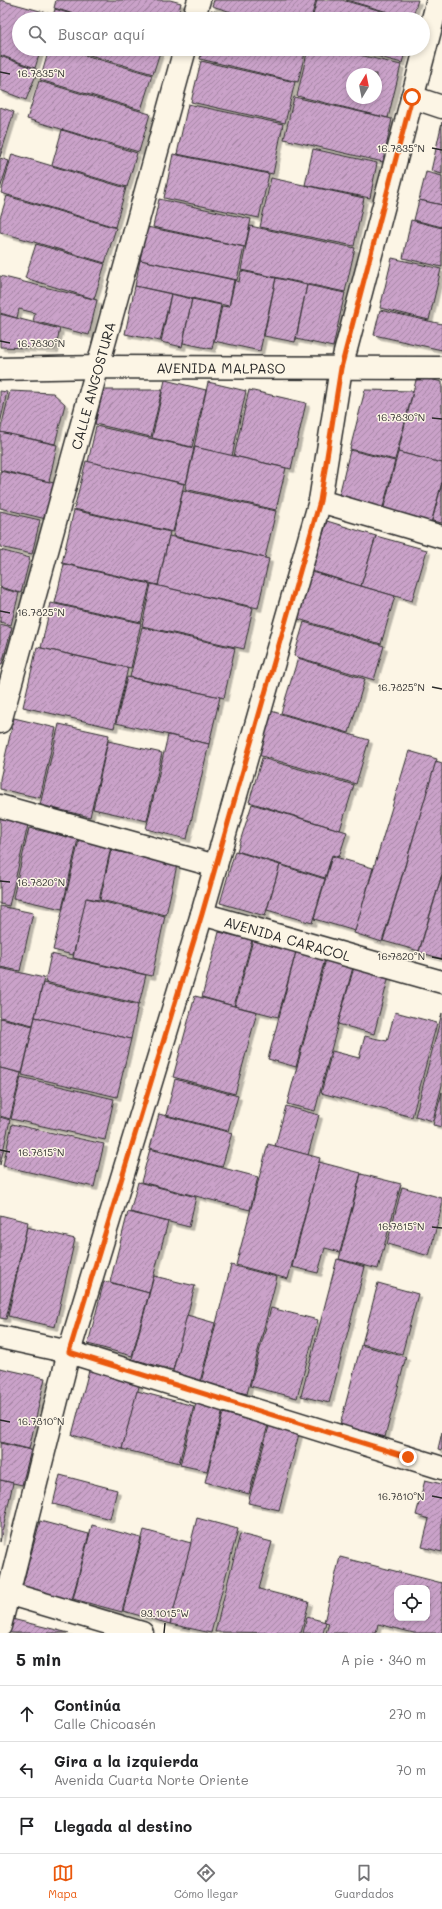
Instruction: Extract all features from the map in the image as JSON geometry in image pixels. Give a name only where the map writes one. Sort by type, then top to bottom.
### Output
[{"type":"street","points":[[195,12],[199,0]]},
{"type":"street","points":[[430,30],[438,0]]},
{"type":"street","name":"CALLE ANGOSTURA","points":[[0,722],[183,56]]},
{"type":"street","points":[[0,1626],[4,1593],[69,1352],[202,914],[320,501],[341,368],[423,56]]},
{"type":"street","points":[[412,97],[442,107]]},
{"type":"street","name":"AVENIDA MALPASO","points":[[0,369],[98,367],[442,368]]},
{"type":"street","points":[[320,501],[442,537]]},
{"type":"street","points":[[0,806],[216,866]]},
{"type":"street","name":"AVENIDA CARACOL","points":[[202,914],[442,982]]},
{"type":"street","points":[[0,1337],[69,1352],[442,1468]]},
{"type":"street","points":[[4,1593],[142,1633]]},
{"type":"building","points":[[0,0],[44,12],[12,12],[12,56],[39,56],[35,68],[0,55]]},
{"type":"building","points":[[56,0],[170,0],[181,3],[179,12],[67,12],[54,8]]},
{"type":"building","points":[[214,0],[316,0],[313,12],[231,12],[212,6]]},
{"type":"building","points":[[317,0],[342,0],[386,12],[314,12]]},
{"type":"building","points":[[346,0],[418,0],[414,12],[388,12]]},
{"type":"building","points":[[55,9],[65,12],[54,12]]},
{"type":"building","points":[[0,56],[38,70],[26,100],[0,90]]},
{"type":"building","points":[[47,56],[88,56],[152,75],[141,110],[40,80]]},
{"type":"building","points":[[93,56],[159,56],[153,74]]},
{"type":"building","points":[[201,56],[304,56],[298,82],[200,59]]},
{"type":"building","points":[[306,56],[364,56],[401,65],[388,118],[297,96]]},
{"type":"building","points":[[376,56],[404,56],[402,63]]},
{"type":"building","points":[[201,61],[295,82],[285,123],[191,102]]},
{"type":"building","points":[[39,81],[150,114],[139,152],[27,119]]},
{"type":"building","points":[[294,97],[392,119],[383,162],[284,139]]},
{"type":"building","points":[[188,104],[283,124],[273,174],[177,154]]},
{"type":"building","points":[[0,107],[14,112],[0,157]]},
{"type":"building","points":[[442,122],[442,174],[431,171]]},
{"type":"building","points":[[62,130],[137,153],[127,187],[52,165]]},
{"type":"building","points":[[313,149],[377,163],[370,198],[305,185]]},
{"type":"building","points":[[12,154],[126,188],[115,227],[1,193]]},
{"type":"building","points":[[173,154],[269,174],[259,218],[164,198]]},
{"type":"building","points":[[0,158],[9,161],[0,189]]},
{"type":"building","points":[[426,172],[442,176],[442,205],[419,200]]},
{"type":"building","points":[[271,178],[364,198],[354,246],[260,227]]},
{"type":"building","points":[[7,196],[116,228],[105,263],[0,232],[0,218]]},
{"type":"building","points":[[159,199],[251,219],[245,247],[153,227]]},
{"type":"building","points":[[419,200],[442,205],[442,227],[414,220]]},
{"type":"building","points":[[411,220],[442,228],[442,267],[403,258]]},
{"type":"building","points":[[250,226],[355,248],[345,292],[241,270]]},
{"type":"building","points":[[147,227],[244,247],[237,280],[140,260]]},
{"type":"building","points":[[36,244],[105,264],[94,299],[25,278]]},
{"type":"building","points":[[392,258],[441,269],[429,320],[380,308]]},
{"type":"building","points":[[140,260],[234,280],[229,306],[135,286]]},
{"type":"building","points":[[241,271],[276,278],[260,351],[214,341],[222,306],[229,307],[235,280],[239,282]]},
{"type":"building","points":[[0,276],[97,300],[89,335],[33,321],[35,313],[19,309],[17,318],[0,313]]},
{"type":"building","points":[[276,278],[307,285],[295,342],[264,336]]},
{"type":"building","points":[[307,285],[345,293],[333,347],[296,339]]},
{"type":"building","points":[[135,286],[171,294],[160,341],[125,334]]},
{"type":"building","points":[[171,294],[192,299],[182,347],[161,342]]},
{"type":"building","points":[[192,299],[221,305],[212,349],[183,343]]},
{"type":"building","points":[[380,310],[442,324],[442,350],[374,335]]},
{"type":"building","points":[[0,314],[60,329],[55,349],[0,347]]},
{"type":"building","points":[[417,376],[442,382],[442,463],[398,452]]},
{"type":"building","points":[[165,380],[206,390],[192,447],[152,438]]},
{"type":"building","points":[[208,382],[246,391],[232,456],[194,447]]},
{"type":"building","points":[[103,390],[162,390],[151,437],[95,424]]},
{"type":"building","points":[[249,390],[306,403],[291,469],[234,456]]},
{"type":"building","points":[[365,390],[413,391],[395,460],[350,449]]},
{"type":"building","points":[[0,391],[7,392],[0,424]]},
{"type":"building","points":[[10,391],[53,393],[65,404],[55,444],[0,432]]},
{"type":"building","points":[[96,426],[194,448],[186,484],[88,462]]},
{"type":"building","points":[[0,432],[57,445],[49,482],[0,470]]},
{"type":"building","points":[[195,447],[286,468],[276,510],[185,489]]},
{"type":"building","points":[[350,450],[395,461],[381,515],[337,504]]},
{"type":"building","points":[[398,452],[442,463],[442,482],[430,527],[382,515]]},
{"type":"building","points":[[86,461],[184,484],[173,532],[74,509]]},
{"type":"building","points":[[0,471],[54,483],[46,519],[0,508]]},
{"type":"building","points":[[442,483],[442,523],[432,521]]},
{"type":"building","points":[[183,490],[276,511],[265,558],[173,536]]},
{"type":"building","points":[[74,510],[170,532],[158,585],[62,563]]},
{"type":"building","points":[[0,511],[40,520],[32,554],[0,547]]},
{"type":"building","points":[[327,521],[376,536],[361,586],[312,571]]},
{"type":"building","points":[[169,536],[269,559],[258,608],[158,586]]},
{"type":"building","points":[[376,536],[427,550],[412,601],[361,586]]},
{"type":"building","points":[[0,550],[30,558],[21,593],[0,587]]},
{"type":"building","points":[[64,564],[150,584],[141,622],[55,603]]},
{"type":"building","points":[[309,571],[395,596],[381,644],[295,618]]},
{"type":"building","points":[[151,584],[253,608],[244,649],[142,626]]},
{"type":"building","points":[[0,588],[19,593],[11,625],[0,622]]},
{"type":"building","points":[[51,603],[141,623],[131,668],[41,648]]},
{"type":"building","points":[[304,622],[384,646],[374,680],[294,656]]},
{"type":"building","points":[[0,624],[12,627],[2,664],[0,664]]},
{"type":"building","points":[[142,627],[235,648],[224,698],[130,677]]},
{"type":"building","points":[[37,647],[128,668],[114,728],[23,707]]},
{"type":"building","points":[[298,658],[365,679],[349,733],[281,713]]},
{"type":"building","points":[[127,677],[220,697],[209,744],[116,723]]},
{"type":"building","points":[[271,711],[369,740],[356,784],[258,755]]},
{"type":"building","points":[[14,718],[56,728],[40,798],[0,789],[0,779]]},
{"type":"building","points":[[59,724],[109,735],[90,817],[40,805]]},
{"type":"building","points":[[168,735],[209,744],[187,839],[146,829]]},
{"type":"building","points":[[108,741],[162,753],[147,821],[93,809]]},
{"type":"building","points":[[409,751],[437,759],[382,942],[354,933]]},
{"type":"building","points":[[262,758],[354,785],[340,830],[249,802]]},
{"type":"building","points":[[436,761],[442,763],[442,874],[419,951],[383,941]]},
{"type":"building","points":[[252,804],[347,832],[339,857],[332,855],[325,878],[237,851]]},
{"type":"building","points":[[0,818],[28,825],[9,906],[0,904]]},
{"type":"building","points":[[29,828],[78,839],[62,909],[13,898]]},
{"type":"building","points":[[79,840],[111,847],[99,900],[87,898],[73,955],[53,950]]},
{"type":"building","points":[[111,850],[177,865],[166,915],[100,900]]},
{"type":"building","points":[[235,851],[280,865],[265,916],[220,903]]},
{"type":"building","points":[[332,856],[373,868],[355,931],[314,919]]},
{"type":"building","points":[[280,865],[325,879],[312,923],[267,910]]},
{"type":"building","points":[[442,875],[442,959],[419,952]]},
{"type":"building","points":[[86,898],[165,916],[152,976],[73,958]]},
{"type":"building","points":[[0,906],[33,913],[20,971],[0,967]]},
{"type":"building","points":[[219,932],[252,940],[234,1006],[202,997]]},
{"type":"building","points":[[253,940],[296,952],[278,1017],[235,1006]]},
{"type":"building","points":[[296,952],[325,959],[296,1067],[268,1059]]},
{"type":"building","points":[[51,954],[146,975],[139,1004],[45,982]]},
{"type":"building","points":[[326,959],[353,967],[315,1111],[287,1104]]},
{"type":"building","points":[[354,967],[389,976],[374,1034],[338,1024]]},
{"type":"building","points":[[0,968],[44,978],[33,1025],[0,1017]]},
{"type":"building","points":[[43,983],[138,1005],[131,1039],[35,1017]]},
{"type":"building","points":[[195,996],[257,1012],[235,1094],[173,1077]]},
{"type":"building","points":[[395,1012],[437,1023],[412,1117],[321,1093],[332,1051],[359,1058],[365,1036],[387,1041]]},
{"type":"building","points":[[442,1013],[442,1085],[433,1121],[415,1116]]},
{"type":"building","points":[[35,1017],[131,1039],[117,1097],[22,1075]]},
{"type":"building","points":[[0,1018],[33,1026],[22,1073],[0,1068]]},
{"type":"building","points":[[0,1068],[21,1073],[10,1119],[0,1116]]},
{"type":"building","points":[[21,1077],[114,1099],[105,1140],[11,1119]]},
{"type":"building","points":[[175,1079],[238,1096],[228,1131],[166,1115]]},
{"type":"building","points":[[442,1092],[442,1127],[433,1125]]},
{"type":"building","points":[[286,1106],[319,1115],[308,1155],[275,1146]]},
{"type":"building","points":[[159,1114],[232,1133],[222,1167],[150,1148]]},
{"type":"building","points":[[0,1117],[10,1120],[0,1165]]},
{"type":"building","points":[[12,1124],[104,1144],[94,1187],[3,1166]]},
{"type":"building","points":[[268,1144],[320,1158],[288,1279],[236,1265]]},
{"type":"building","points":[[150,1149],[258,1177],[250,1210],[141,1182]]},
{"type":"building","points":[[319,1162],[361,1173],[340,1252],[325,1248],[318,1273],[292,1267]]},
{"type":"building","points":[[361,1174],[401,1184],[378,1269],[339,1259]]},
{"type":"building","points":[[138,1182],[196,1197],[189,1227],[130,1212]]},
{"type":"building","points":[[402,1187],[442,1198],[442,1206],[429,1256],[387,1244]]},
{"type":"building","points":[[128,1212],[168,1222],[149,1293],[110,1282]]},
{"type":"building","points":[[0,1215],[28,1222],[6,1319],[0,1318]]},
{"type":"building","points":[[27,1227],[75,1239],[55,1327],[8,1316]]},
{"type":"building","points":[[337,1259],[365,1267],[329,1403],[301,1396]]},
{"type":"building","points":[[231,1265],[277,1277],[247,1394],[201,1382]]},
{"type":"building","points":[[154,1276],[195,1286],[173,1370],[132,1359]]},
{"type":"building","points":[[104,1281],[149,1293],[132,1356],[88,1344]]},
{"type":"building","points":[[378,1283],[418,1294],[402,1354],[362,1344]]},
{"type":"building","points":[[271,1308],[318,1320],[297,1398],[250,1386]]},
{"type":"building","points":[[187,1315],[215,1323],[200,1382],[172,1375]]},
{"type":"building","points":[[361,1345],[406,1357],[385,1437],[340,1425]]},
{"type":"building","points":[[0,1368],[45,1378],[29,1449],[0,1442]]},
{"type":"building","points":[[89,1370],[140,1383],[122,1449],[72,1435]]},
{"type":"building","points":[[137,1391],[194,1406],[179,1463],[122,1449]]},
{"type":"building","points":[[196,1403],[223,1410],[207,1471],[180,1465]]},
{"type":"building","points":[[223,1413],[268,1425],[249,1494],[205,1482]]},
{"type":"building","points":[[269,1426],[299,1434],[279,1510],[248,1503]]},
{"type":"building","points":[[442,1432],[442,1450],[438,1449]]},
{"type":"building","points":[[0,1443],[31,1450],[22,1485],[0,1480]]},
{"type":"building","points":[[60,1475],[117,1490],[110,1519],[53,1504]]},
{"type":"building","points":[[0,1480],[13,1483],[0,1542]]},
{"type":"building","points":[[425,1480],[442,1484],[442,1552],[422,1547],[429,1519],[416,1515]]},
{"type":"building","points":[[197,1518],[238,1529],[211,1633],[170,1624]]},
{"type":"building","points":[[40,1521],[89,1534],[72,1600],[22,1587]]},
{"type":"building","points":[[92,1525],[141,1538],[122,1612],[73,1599]]},
{"type":"building","points":[[144,1530],[191,1543],[170,1624],[123,1611]]},
{"type":"building","points":[[240,1534],[272,1542],[259,1589],[309,1602],[301,1633],[215,1632]]},
{"type":"building","points":[[340,1557],[442,1583],[442,1633],[414,1633],[378,1624],[376,1633],[326,1633],[329,1623],[324,1622]]},
{"type":"building","points":[[307,1617],[326,1622],[323,1633],[303,1633]]},
{"type":"building","points":[[12,1619],[69,1633],[8,1633]]},
{"type":"route","points":[[408,1457],[69,1352],[202,914],[320,501],[341,368],[412,97]]}]
